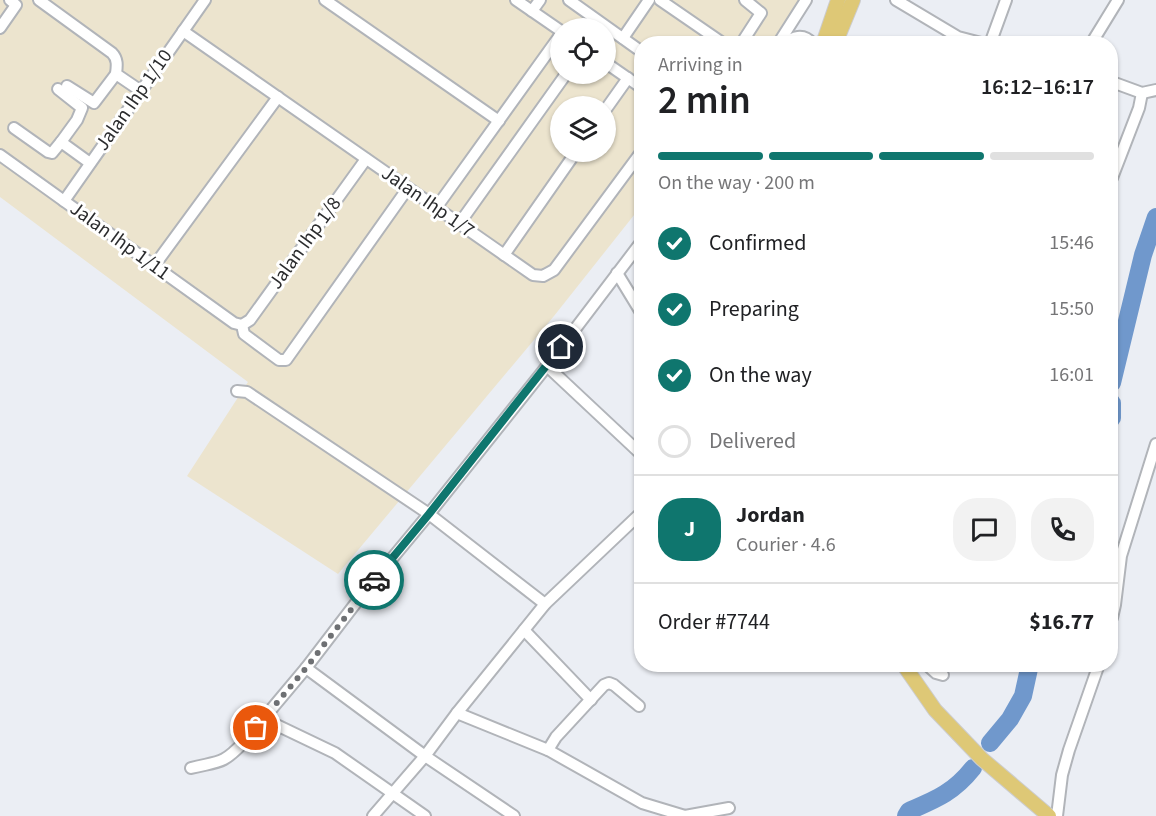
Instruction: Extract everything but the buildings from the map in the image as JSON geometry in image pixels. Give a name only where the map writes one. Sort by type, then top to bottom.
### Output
[{"type":"main road","points":[[827,0],[831,22]]},
{"type":"main road","points":[[826,36],[838,0]]},
{"type":"main road","points":[[838,36],[853,0]]},
{"type":"main road","points":[[909,672],[935,710],[973,750],[1049,816]]},
{"type":"street","points":[[14,128],[52,153],[77,120],[82,108],[62,88],[94,103],[116,74],[117,62],[112,53],[39,0]]},
{"type":"street","name":"Jalan Ihp 1/10","points":[[64,201],[205,0]]},
{"type":"street","points":[[325,0],[499,121]]},
{"type":"street","points":[[516,0],[550,25]]},
{"type":"street","points":[[532,11],[540,0]]},
{"type":"street","points":[[569,0],[634,46]]},
{"type":"street","points":[[622,38],[649,0]]},
{"type":"street","points":[[660,0],[712,36]]},
{"type":"street","points":[[745,0],[761,13],[746,36]]},
{"type":"street","points":[[785,36],[806,0]]},
{"type":"street","points":[[896,0],[950,36]]},
{"type":"street","points":[[993,36],[1006,0]]},
{"type":"street","points":[[1095,36],[1118,0]]},
{"type":"street","points":[[0,28],[15,2]]},
{"type":"street","name":"Jalan Ihp 1/7","points":[[183,30],[533,275],[543,276],[555,270],[634,163]]},
{"type":"street","points":[[436,208],[550,49]]},
{"type":"street","points":[[616,70],[634,82]]},
{"type":"street","points":[[116,74],[141,91]]},
{"type":"street","points":[[615,96],[628,78]]},
{"type":"street","points":[[459,224],[559,84]]},
{"type":"street","points":[[1118,84],[1142,93],[1156,90]]},
{"type":"street","points":[[1118,162],[1139,108],[1142,93]]},
{"type":"street","points":[[154,266],[278,97]]},
{"type":"street","points":[[61,142],[90,163]]},
{"type":"street","name":"Jalan Ihp 1/11","points":[[0,155],[234,323],[242,325],[244,334],[279,360],[286,360],[408,188]]},
{"type":"street","name":"Jalan Ihp 1/8","points":[[242,325],[250,320],[366,159]]},
{"type":"street","points":[[504,255],[569,162]]},
{"type":"street","points":[[191,768],[220,763],[233,754],[264,719],[548,366],[634,251]]},
{"type":"street","points":[[617,273],[634,301]]},
{"type":"street","points":[[548,366],[634,447]]},
{"type":"street","points":[[237,391],[247,392],[429,514],[545,603]]},
{"type":"street","points":[[1118,580],[1121,556],[1156,444]]},
{"type":"street","points":[[373,816],[425,756],[545,603],[634,520]]},
{"type":"street","points":[[524,630],[591,700]]},
{"type":"street","points":[[306,668],[425,756],[514,816]]},
{"type":"street","points":[[935,672],[944,675]]},
{"type":"street","points":[[1057,816],[1062,776],[1069,750],[1096,672]]},
{"type":"street","points":[[548,750],[556,737],[604,685],[609,683],[614,685],[639,706]]},
{"type":"street","points":[[457,713],[548,750],[650,812],[685,816],[729,808]]},
{"type":"street","points":[[264,719],[335,753],[425,816]]},
{"type":"shaded area","points":[[0,0],[804,0],[776,36],[634,36],[634,215],[554,316],[338,574],[187,476],[248,382],[0,197]]},
{"type":"waterway","points":[[1118,358],[1143,255],[1156,217]]},
{"type":"waterway","points":[[990,743],[1010,719],[1023,696],[1028,672]]},
{"type":"waterway","points":[[906,816],[909,811],[952,789],[973,768]]},
{"type":"way so far","points":[[256,728],[374,580]]},
{"type":"route","points":[[374,580],[561,347]]}]
